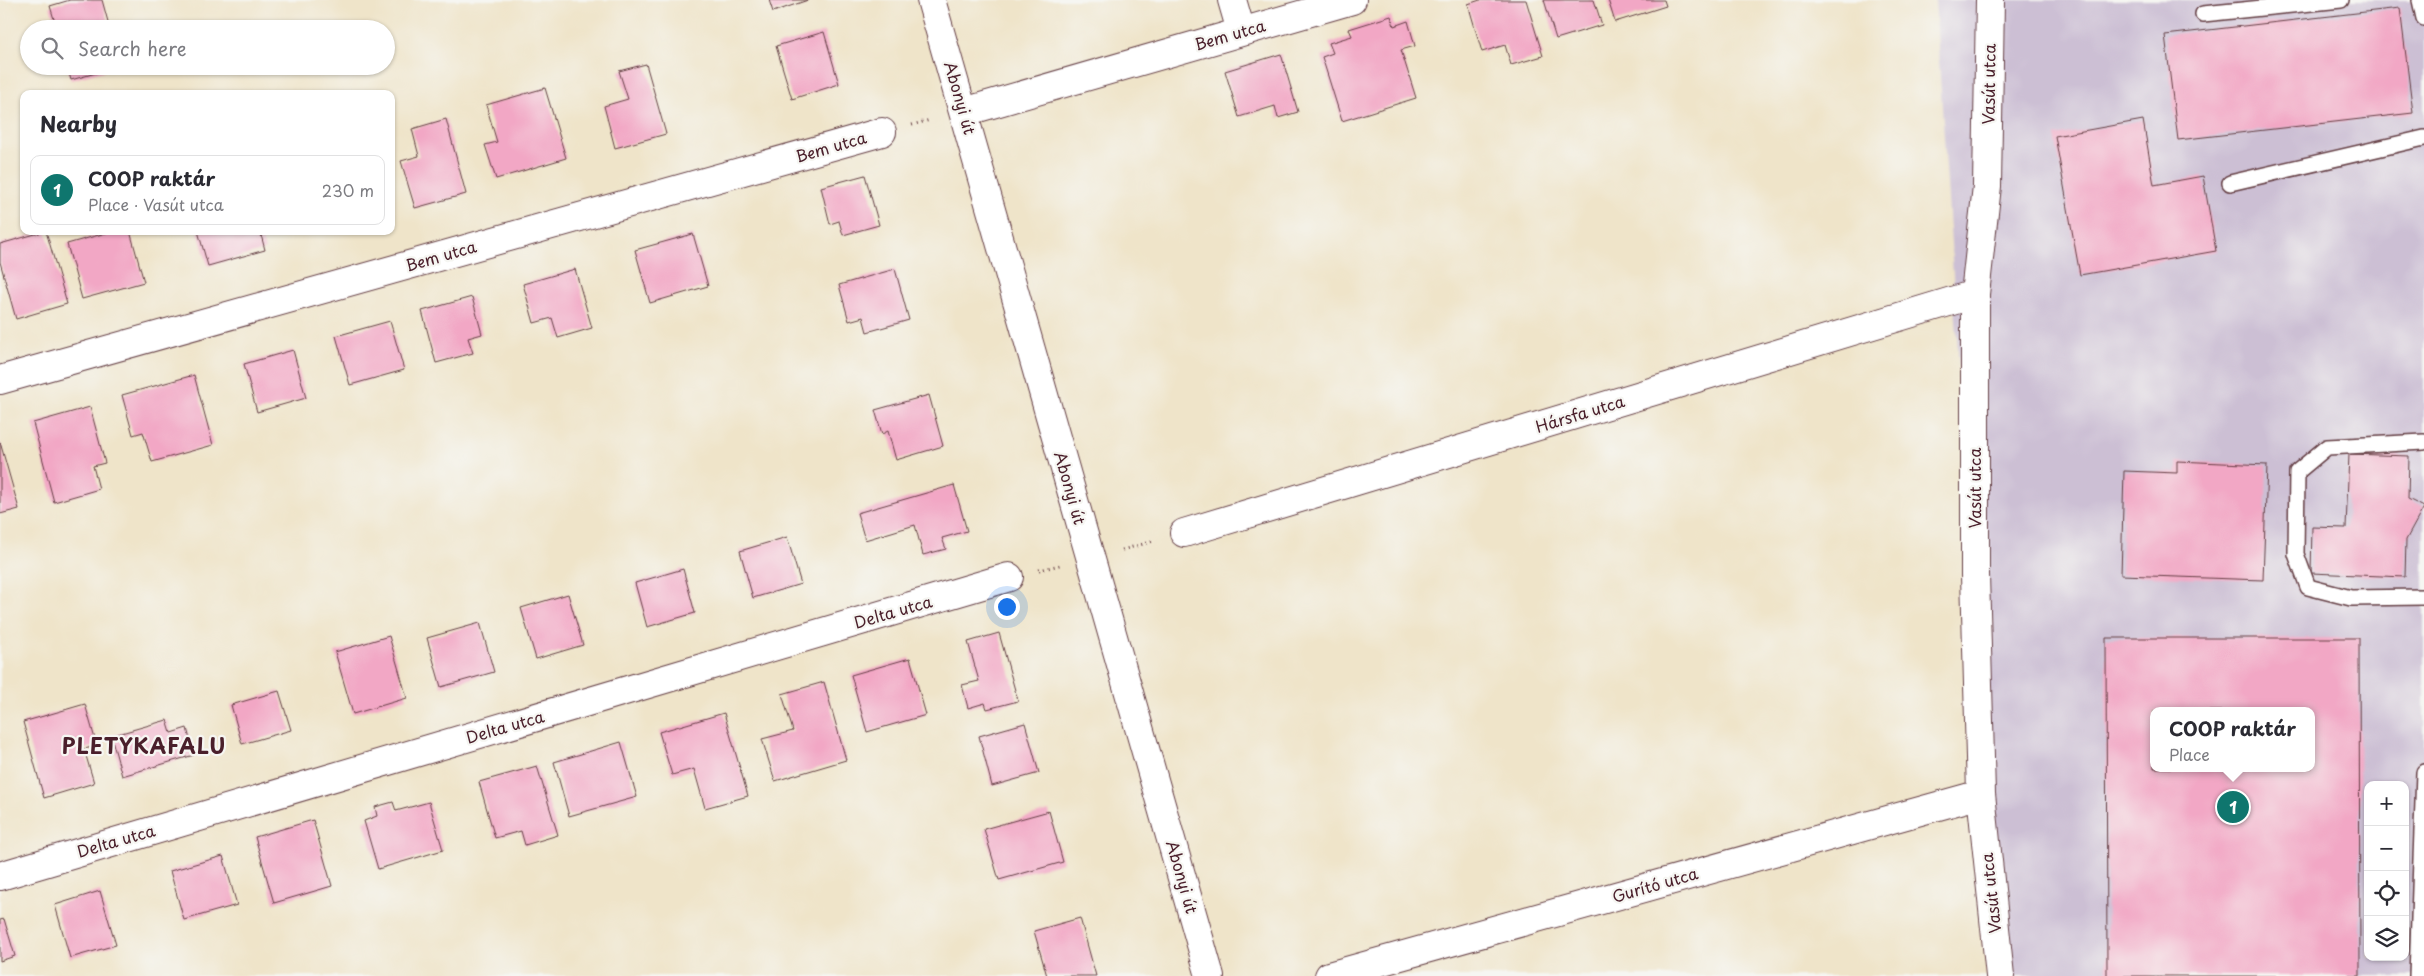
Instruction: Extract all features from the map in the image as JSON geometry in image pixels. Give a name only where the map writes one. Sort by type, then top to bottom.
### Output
[{"type":"street","name":"Abonyi út","points":[[931,0],[1210,976]]},
{"type":"street","points":[[1232,0],[1240,31]]},
{"type":"street","name":"Bem utca","points":[[964,112],[1352,0]]},
{"type":"street","name":"Vasút utca","points":[[1990,0],[1987,186],[1975,294],[1975,574],[1981,794],[2000,976]]},
{"type":"street","name":"Bem utca","points":[[0,380],[882,132]]},
{"type":"street","name":"Hársfa utca","points":[[1184,534],[1975,294]]},
{"type":"street","name":"Delta utca","points":[[0,876],[1009,578]]},
{"type":"street","name":"Gurító utca","points":[[1329,976],[1981,794]]},
{"type":"lane","points":[[2203,14],[2341,0]]},
{"type":"lane","points":[[2420,0],[2424,18]]},
{"type":"lane","points":[[2230,183],[2424,138]]},
{"type":"lane","points":[[2424,442],[2327,447],[2297,472],[2296,554],[2308,587],[2351,598],[2424,597]]},
{"type":"lane","points":[[2416,976],[2424,772]]},
{"type":"path","points":[[882,132],[964,112]]},
{"type":"shaded area","points":[[1935,0],[2424,0],[2424,976],[1999,976]]},
{"type":"building","points":[[70,0],[102,0],[108,20],[54,20],[50,6]]},
{"type":"building","points":[[769,0],[808,0],[773,12]]},
{"type":"building","points":[[1480,0],[1526,0],[1543,56],[1511,65],[1505,45],[1482,52],[1468,4]]},
{"type":"building","points":[[1544,0],[1594,0],[1602,25],[1556,39]]},
{"type":"building","points":[[1608,0],[1664,0],[1666,6],[1615,22]]},
{"type":"building","points":[[2400,8],[2413,113],[2178,140],[2165,35]]},
{"type":"building","points":[[1391,16],[1394,26],[1408,21],[1415,46],[1401,50],[1416,98],[1342,121],[1322,57],[1333,53],[1329,43],[1352,36],[1349,29]]},
{"type":"building","points":[[824,32],[839,84],[792,99],[776,46]]},
{"type":"building","points":[[1281,54],[1298,112],[1278,118],[1275,106],[1239,117],[1225,71]]},
{"type":"building","points":[[646,64],[666,134],[615,148],[604,106],[628,99],[619,71]]},
{"type":"building","points":[[70,75],[89,75],[71,80]]},
{"type":"building","points":[[545,88],[566,158],[496,179],[485,145],[497,142],[486,105]]},
{"type":"building","points":[[446,119],[466,194],[415,208],[401,161],[419,156],[412,129]]},
{"type":"building","points":[[2143,120],[2154,185],[2203,176],[2216,251],[2080,275],[2055,136]]},
{"type":"building","points":[[865,175],[879,225],[843,235],[839,221],[830,224],[821,187]]},
{"type":"building","points":[[693,234],[708,286],[650,303],[635,250]]},
{"type":"building","points":[[32,235],[47,235],[67,304],[16,319],[0,262],[0,244]]},
{"type":"building","points":[[99,235],[131,235],[144,282],[82,299],[67,244]]},
{"type":"building","points":[[199,235],[261,235],[265,250],[208,266]]},
{"type":"building","points":[[575,269],[592,328],[558,338],[552,318],[534,323],[523,284]]},
{"type":"building","points":[[895,269],[909,320],[867,332],[863,317],[849,321],[839,285]]},
{"type":"building","points":[[472,297],[482,334],[468,338],[473,353],[436,363],[422,311]]},
{"type":"building","points":[[390,321],[404,370],[350,385],[336,336]]},
{"type":"building","points":[[293,350],[306,398],[257,412],[244,364]]},
{"type":"building","points":[[194,375],[213,445],[152,462],[143,432],[133,435],[122,395]]},
{"type":"building","points":[[929,395],[943,446],[896,460],[888,431],[882,434],[875,410]]},
{"type":"building","points":[[90,407],[105,463],[93,466],[99,489],[54,502],[33,423]]},
{"type":"building","points":[[0,442],[19,509],[0,514]]},
{"type":"building","points":[[2349,454],[2409,456],[2408,499],[2424,507],[2406,540],[2405,577],[2311,573],[2312,527],[2346,528]]},
{"type":"building","points":[[2177,461],[2267,465],[2263,580],[2121,575],[2124,471],[2177,473]]},
{"type":"building","points":[[954,485],[967,531],[942,538],[946,549],[923,555],[915,525],[865,540],[857,513]]},
{"type":"building","points":[[787,537],[801,584],[753,598],[740,551]]},
{"type":"building","points":[[683,569],[695,613],[647,627],[635,583]]},
{"type":"building","points":[[568,594],[583,645],[536,659],[521,608]]},
{"type":"building","points":[[480,623],[494,672],[441,687],[427,638]]},
{"type":"building","points":[[999,633],[1018,701],[987,709],[985,703],[968,708],[962,685],[979,681],[968,642]]},
{"type":"building","points":[[389,636],[407,698],[353,714],[335,652]]},
{"type":"building","points":[[2106,638],[2359,638],[2360,976],[2107,976]]},
{"type":"building","points":[[910,658],[926,715],[867,732],[851,675]]},
{"type":"building","points":[[824,682],[846,760],[775,781],[762,739],[793,731],[782,694]]},
{"type":"building","points":[[279,691],[291,730],[242,744],[231,705]]},
{"type":"building","points":[[85,704],[97,746],[84,749],[94,783],[44,798],[23,722]]},
{"type":"building","points":[[724,713],[748,796],[705,808],[694,769],[672,775],[659,732]]},
{"type":"building","points":[[167,720],[171,733],[187,728],[194,755],[122,776],[111,736]]},
{"type":"building","points":[[1025,723],[1039,773],[992,786],[979,736]]},
{"type":"building","points":[[621,742],[637,797],[569,816],[554,762]]},
{"type":"building","points":[[537,766],[558,835],[525,845],[521,831],[495,838],[479,782]]},
{"type":"building","points":[[393,802],[396,811],[429,802],[443,850],[378,869],[364,821],[377,816],[375,807]]},
{"type":"building","points":[[1049,811],[1063,862],[999,880],[984,829]]},
{"type":"building","points":[[313,820],[332,886],[274,903],[255,837]]},
{"type":"building","points":[[223,856],[237,905],[184,920],[170,871]]},
{"type":"building","points":[[100,891],[116,945],[70,958],[55,905]]},
{"type":"building","points":[[1080,918],[1096,976],[1047,976],[1034,931]]},
{"type":"building","points":[[4,919],[15,956],[0,961],[0,920]]},
{"type":"place","name":"COOP raktár","points":[[2233,807]]},
{"type":"district","name":"PLETYKAFALU","points":[[144,747]]}]
